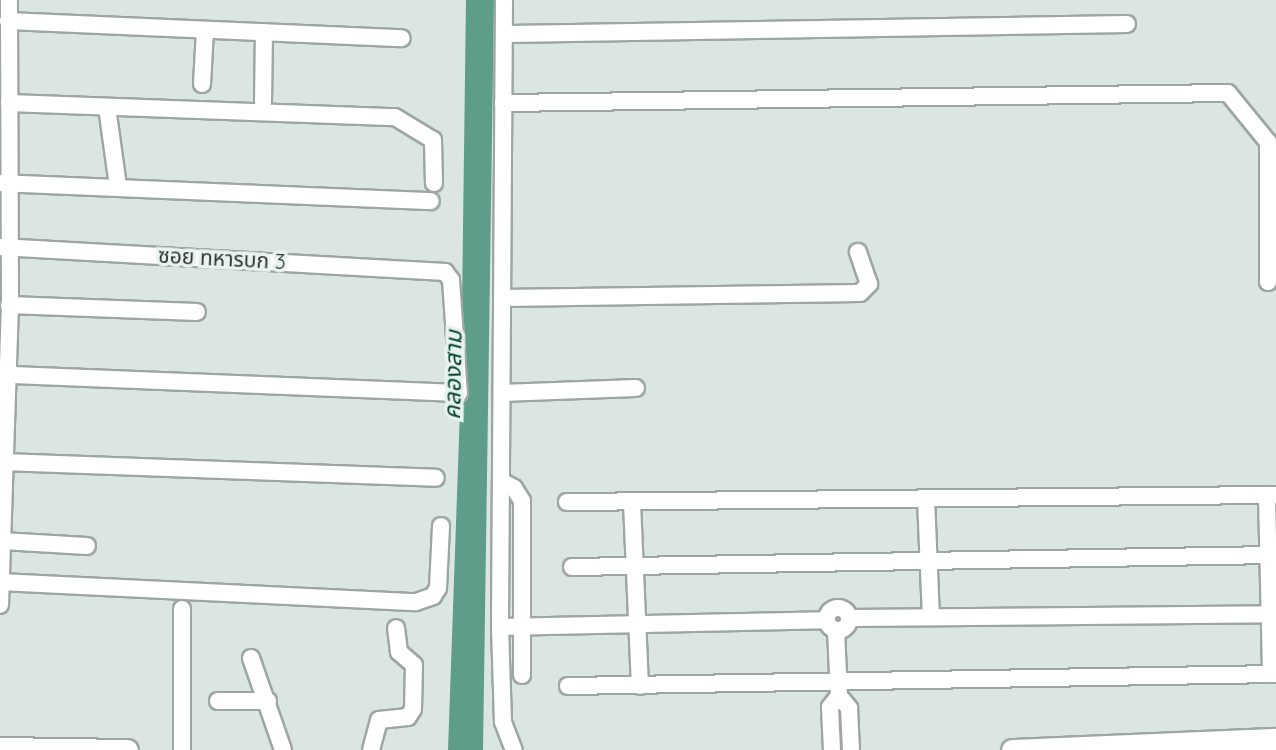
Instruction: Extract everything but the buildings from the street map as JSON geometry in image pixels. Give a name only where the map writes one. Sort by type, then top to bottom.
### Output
[{"type":"main road","points":[[1012,750],[1276,739]]},
{"type":"main road","points":[[0,748],[127,750]]},
{"type":"street","points":[[0,605],[9,103],[5,58],[9,0]]},
{"type":"street","points":[[504,0],[500,627],[503,722],[514,750]]},
{"type":"street","points":[[8,21],[402,38]]},
{"type":"street","points":[[504,34],[1127,24]]},
{"type":"street","points":[[202,84],[205,30]]},
{"type":"street","points":[[263,102],[264,32]]},
{"type":"street","points":[[503,103],[1228,93],[1268,142],[1268,282]]},
{"type":"street","points":[[9,103],[395,117],[433,140],[434,183]]},
{"type":"street","points":[[107,107],[118,186]]},
{"type":"street","points":[[6,184],[118,186],[431,201]]},
{"type":"street","name":"ซอย ทหารบก 3","points":[[5,247],[433,269],[445,272],[451,280],[459,393],[6,375]]},
{"type":"street","points":[[502,298],[860,293],[869,284],[858,252]]},
{"type":"street","points":[[6,295],[197,312]]},
{"type":"street","points":[[502,393],[636,388]]},
{"type":"street","points":[[2,466],[436,478]]},
{"type":"street","points":[[501,481],[514,488],[522,501],[522,675]]},
{"type":"street","points":[[567,502],[1272,495],[1273,614],[1273,674],[839,688],[568,685]]},
{"type":"street","points":[[926,499],[931,617]]},
{"type":"street","points":[[632,503],[640,685]]},
{"type":"street","points":[[0,582],[416,602],[433,596],[438,588],[441,526]]},
{"type":"street","points":[[1,547],[87,546]]},
{"type":"street","points":[[572,567],[1272,555]]},
{"type":"street","points":[[851,750],[849,708],[839,688],[831,625],[830,611],[839,608],[849,618],[1273,614]]},
{"type":"street","points":[[182,609],[182,750]]},
{"type":"street","points":[[500,627],[831,625]]},
{"type":"street","points":[[371,750],[379,720],[408,716],[413,709],[414,665],[399,652],[396,628]]},
{"type":"street","points":[[251,658],[283,750]]},
{"type":"street","points":[[832,750],[830,707],[839,688]]},
{"type":"street","points":[[218,701],[268,701]]},
{"type":"shaded area","points":[[466,0],[494,0],[483,750],[448,750],[461,382]]},
{"type":"water label","name":"คลองสาม","points":[[453,375]]}]
